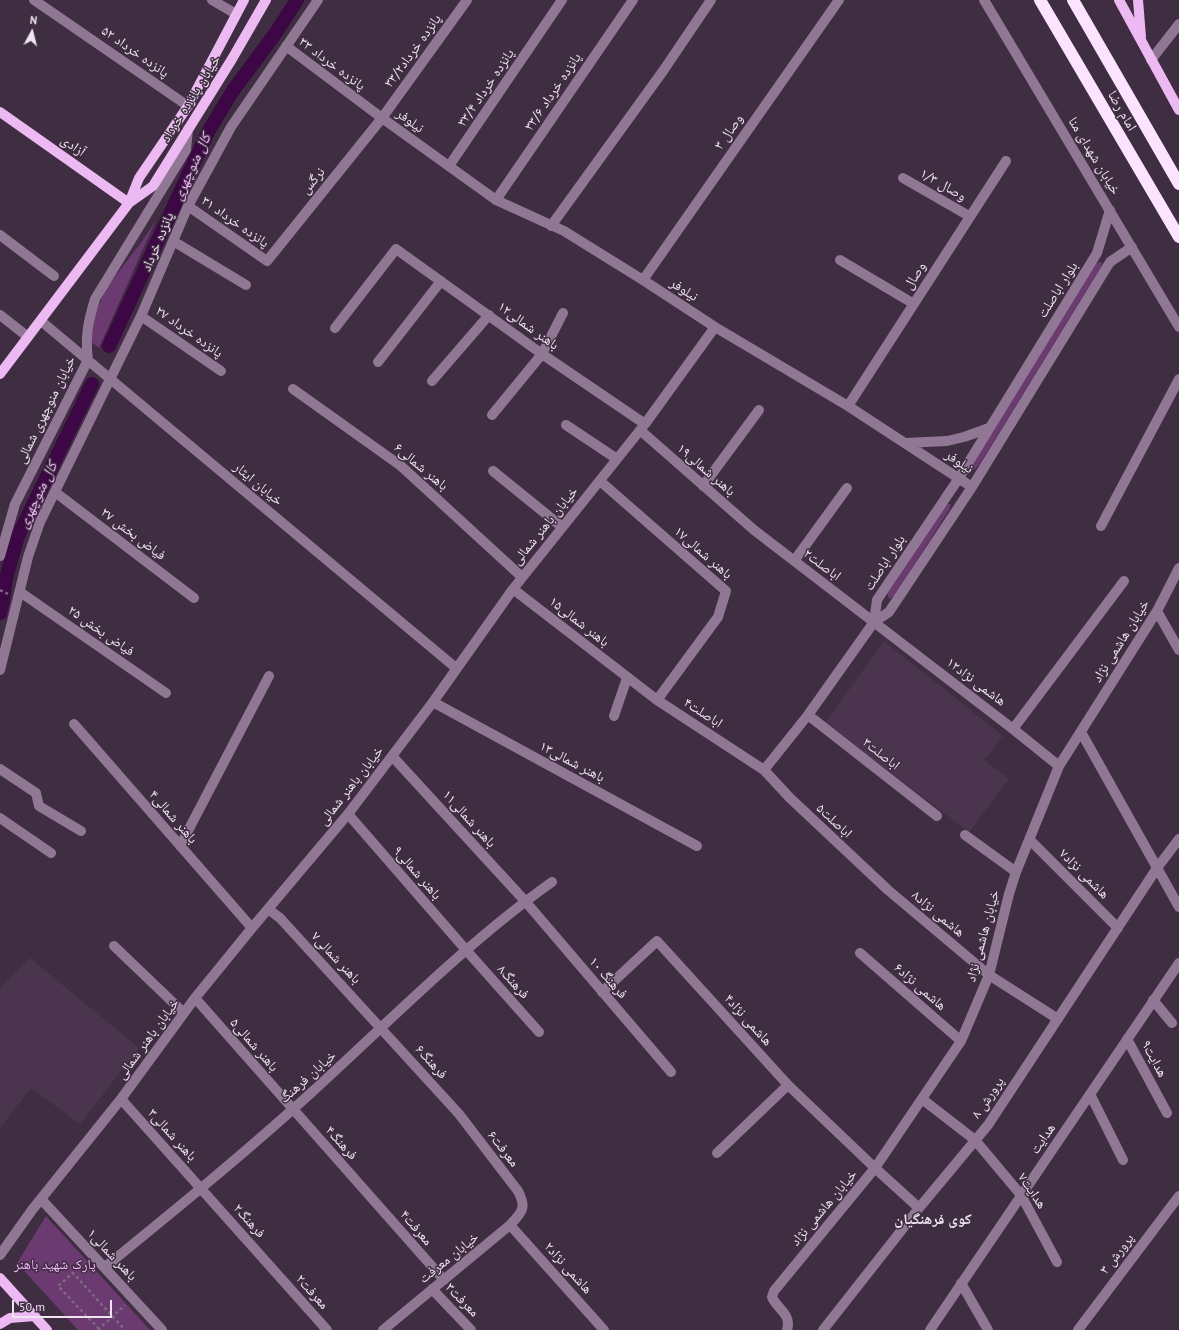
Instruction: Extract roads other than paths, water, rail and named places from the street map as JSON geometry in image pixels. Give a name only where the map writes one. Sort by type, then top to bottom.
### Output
[{"type":"highway","name":"امام رضا","points":[[1040,0],[1179,237]]},
{"type":"highway","name":"امام رضا","points":[[1072,0],[1179,184]]},
{"type":"main road","name":"خیابان پانزده خرداد","points":[[0,374],[129,204],[139,178],[188,106],[244,0]]},
{"type":"main road","name":"خیابان پانزده خرداد","points":[[129,204],[153,186],[232,59],[266,0]]},
{"type":"main road","points":[[1118,0],[1179,110]]},
{"type":"main road","points":[[1138,0],[1141,41]]},
{"type":"main road","name":"آزادی","points":[[0,112],[129,204]]},
{"type":"main road","points":[[0,1278],[47,1330]]},
{"type":"main road","points":[[0,1324],[10,1318],[35,1316]]},
{"type":"street","name":"پانزده خرداد ۵۲","points":[[34,0],[188,106]]},
{"type":"street","points":[[212,0],[236,14]]},
{"type":"street","name":"پانزده خرداد","points":[[110,378],[141,316],[188,206],[231,127],[318,0]]},
{"type":"street","name":"پانزده خرداد۳۳/۲","points":[[382,118],[467,0]]},
{"type":"street","name":"پانزده خرداد ۳۳/۴","points":[[449,166],[562,0]]},
{"type":"street","name":"پانزده خرداد ۳۳/۶","points":[[496,200],[633,0]]},
{"type":"street","points":[[551,226],[664,71],[712,0]]},
{"type":"street","name":"وصال ۳","points":[[642,280],[839,0]]},
{"type":"street","name":"خیابان شهدای منا","points":[[984,0],[1179,327]]},
{"type":"street","points":[[1151,60],[1179,24]]},
{"type":"street","name":"پانزده خرداد ۳۳","points":[[286,46],[382,118]]},
{"type":"street","name":"نیلوفر","points":[[382,118],[496,200],[564,231],[715,327],[848,406],[972,487]]},
{"type":"street","name":"نرگس","points":[[267,262],[382,118]]},
{"type":"street","name":"خیابان منوچهری شمالی","points":[[0,556],[15,504],[88,360],[86,344],[88,324],[95,299],[186,150],[188,129]]},
{"type":"street","name":"وصال","points":[[848,406],[1006,160]]},
{"type":"street","name":"وصال ۱/۳","points":[[903,178],[969,216]]},
{"type":"street","name":"پانزده خرداد ۳۱","points":[[188,206],[267,262]]},
{"type":"street","name":"بلوار اباصلت","points":[[874,622],[876,600],[959,478],[1097,253],[1110,210]]},
{"type":"street","points":[[0,235],[54,276]]},
{"type":"street","points":[[173,241],[246,284]]},
{"type":"street","points":[[764,770],[808,715],[874,622],[889,612],[972,487],[1110,262],[1132,247]]},
{"type":"street","name":"باهنر شمالی۱۲","points":[[335,328],[396,249],[643,427]]},
{"type":"street","points":[[1097,253],[1103,252],[1106,254],[1109,257],[1110,262]]},
{"type":"street","points":[[840,260],[914,304]]},
{"type":"street","points":[[378,362],[442,281]]},
{"type":"street","points":[[492,414],[542,354],[563,313]]},
{"type":"street","points":[[0,315],[28,338]]},
{"type":"street","name":"پانزده خرداد ۲۷","points":[[141,316],[221,371]]},
{"type":"street","points":[[432,382],[489,316]]},
{"type":"street","name":"خیابان ایثار","points":[[41,321],[456,668]]},
{"type":"street","name":"خیابان باهنر شمالی","points":[[0,1255],[41,1199],[121,1099],[195,998],[348,814],[433,702],[513,588],[643,427],[715,327]]},
{"type":"street","points":[[0,670],[15,594],[40,522],[110,378]]},
{"type":"street","points":[[1101,526],[1179,379]]},
{"type":"street","name":"باهنر شمالی۶","points":[[293,389],[401,466],[522,577]]},
{"type":"street","points":[[703,486],[759,410]]},
{"type":"street","points":[[566,424],[618,459]]},
{"type":"street","name":"باهنر شمالی۱۹","points":[[643,427],[703,486],[754,530]]},
{"type":"street","points":[[904,443],[947,441],[964,437],[989,428]]},
{"type":"street","points":[[493,471],[562,527]]},
{"type":"street","name":"باهنر شمالی۱۷","points":[[600,481],[726,591],[718,617],[657,700]]},
{"type":"street","points":[[794,561],[847,488]]},
{"type":"street","name":"فیاض بخش ۲۷","points":[[55,492],[194,598]]},
{"type":"street","name":"اباصلت۲","points":[[754,530],[874,622]]},
{"type":"street","name":"خیابان هاشمی نژاد","points":[[787,1330],[788,1319],[785,1313],[775,1304],[772,1297],[774,1291],[875,1168],[961,1042],[989,975],[1016,872],[1059,766],[1157,610],[1179,568]]},
{"type":"street","points":[[1013,729],[1124,581]]},
{"type":"street","name":"باهنر شمالی۱۵","points":[[513,588],[627,678]]},
{"type":"street","name":"فیاض بخش ۲۵","points":[[15,594],[166,693]]},
{"type":"street","points":[[1157,610],[1179,650]]},
{"type":"street","name":"هاشمی نژاد۱۲","points":[[874,622],[1059,766]]},
{"type":"street","points":[[180,846],[269,676]]},
{"type":"street","points":[[614,716],[627,678]]},
{"type":"street","name":"اباصلت۴","points":[[627,678],[657,700],[764,770]]},
{"type":"street","name":"باهنر شمالی۱۳","points":[[433,702],[697,846]]},
{"type":"street","name":"اباصلت۳","points":[[808,715],[937,816]]},
{"type":"street","name":"باهنر شمالی۴","points":[[74,724],[252,928]]},
{"type":"street","points":[[1081,732],[1179,907]]},
{"type":"street","name":"باهنر شمالی۱۱","points":[[392,756],[525,901]]},
{"type":"street","points":[[0,769],[36,793],[39,806],[81,831]]},
{"type":"street","name":"اباصلت۵","points":[[764,770],[790,798],[888,890]]},
{"type":"street","name":"باهنر شمالی۹","points":[[348,814],[466,950]]},
{"type":"street","points":[[0,818],[51,853]]},
{"type":"street","points":[[965,835],[1016,872]]},
{"type":"street","name":"پرورش ۸","points":[[823,1330],[988,1125],[1157,868],[1179,838]]},
{"type":"street","name":"هاشمی نژاد۷","points":[[1030,840],[1118,928]]},
{"type":"street","name":"خیابان فرهنگ","points":[[105,1267],[201,1189],[293,1110],[466,950],[525,901],[552,882]]},
{"type":"street","name":"هاشمی نژاد۸","points":[[888,890],[989,975],[1058,1019]]},
{"type":"street","name":"فرهنگ ۱۰","points":[[525,901],[671,1072]]},
{"type":"street","name":"باهنر شمالی۷","points":[[268,909],[280,918],[381,1028]]},
{"type":"street","name":"هاشمی نژاد۴","points":[[602,992],[657,941],[788,1085],[875,1168],[920,1208]]},
{"type":"street","points":[[114,946],[184,1013]]},
{"type":"street","name":"فرهنگ۸","points":[[466,950],[538,1032]]},
{"type":"street","name":"هاشمی نژاد۶","points":[[860,953],[961,1042]]},
{"type":"street","name":"هدایت","points":[[930,1330],[1179,963]]},
{"type":"street","name":"باهنر شمالی۵","points":[[195,998],[293,1110]]},
{"type":"street","points":[[1153,1000],[1172,1023]]},
{"type":"street","name":"فرهنگ۶","points":[[381,1028],[459,1114]]},
{"type":"street","name":"هدایت۹","points":[[1127,1039],[1167,1113]]},
{"type":"street","points":[[717,1154],[788,1085]]},
{"type":"street","points":[[1090,1094],[1123,1160]]},
{"type":"street","name":"باهنر شمالی۳","points":[[121,1099],[201,1189]]},
{"type":"street","name":"هدایت۷","points":[[922,1099],[975,1140],[1021,1195],[1057,1262]]},
{"type":"street","name":"فرهنگ۴","points":[[293,1110],[368,1195]]},
{"type":"street","name":"معرفت۶","points":[[459,1114],[518,1191],[524,1202]]},
{"type":"street","name":"فرهنگ۲","points":[[201,1189],[276,1273]]},
{"type":"street","name":"معرفت۴","points":[[368,1195],[444,1280]]},
{"type":"street","name":"پرورش ۳","points":[[1078,1330],[1179,1196]]},
{"type":"street","name":"باهنر شمالی۱","points":[[41,1199],[162,1330]]},
{"type":"street","name":"خیابان معرفت","points":[[383,1330],[510,1225],[522,1211],[524,1202]]},
{"type":"street","name":"هاشمی نژاد۲","points":[[510,1225],[604,1330]]},
{"type":"street","name":"معرفت۲","points":[[276,1273],[327,1330]]},
{"type":"street","points":[[961,1283],[988,1330]]},
{"type":"street","name":"معرفت۳","points":[[432,1289],[471,1330]]},
{"type":"waterway","name":"کال منوچهری","points":[[109,346],[208,132],[232,92],[275,34],[297,0]]},
{"type":"waterway","name":"کال منوچهری","points":[[0,613],[6,578],[18,536],[92,384]]},
{"type":"district","name":"کوی فرهنگیان","points":[[933,1220]]},
{"type":"park label","name":"پارک شهید باهنر","points":[[55,1265]]}]
